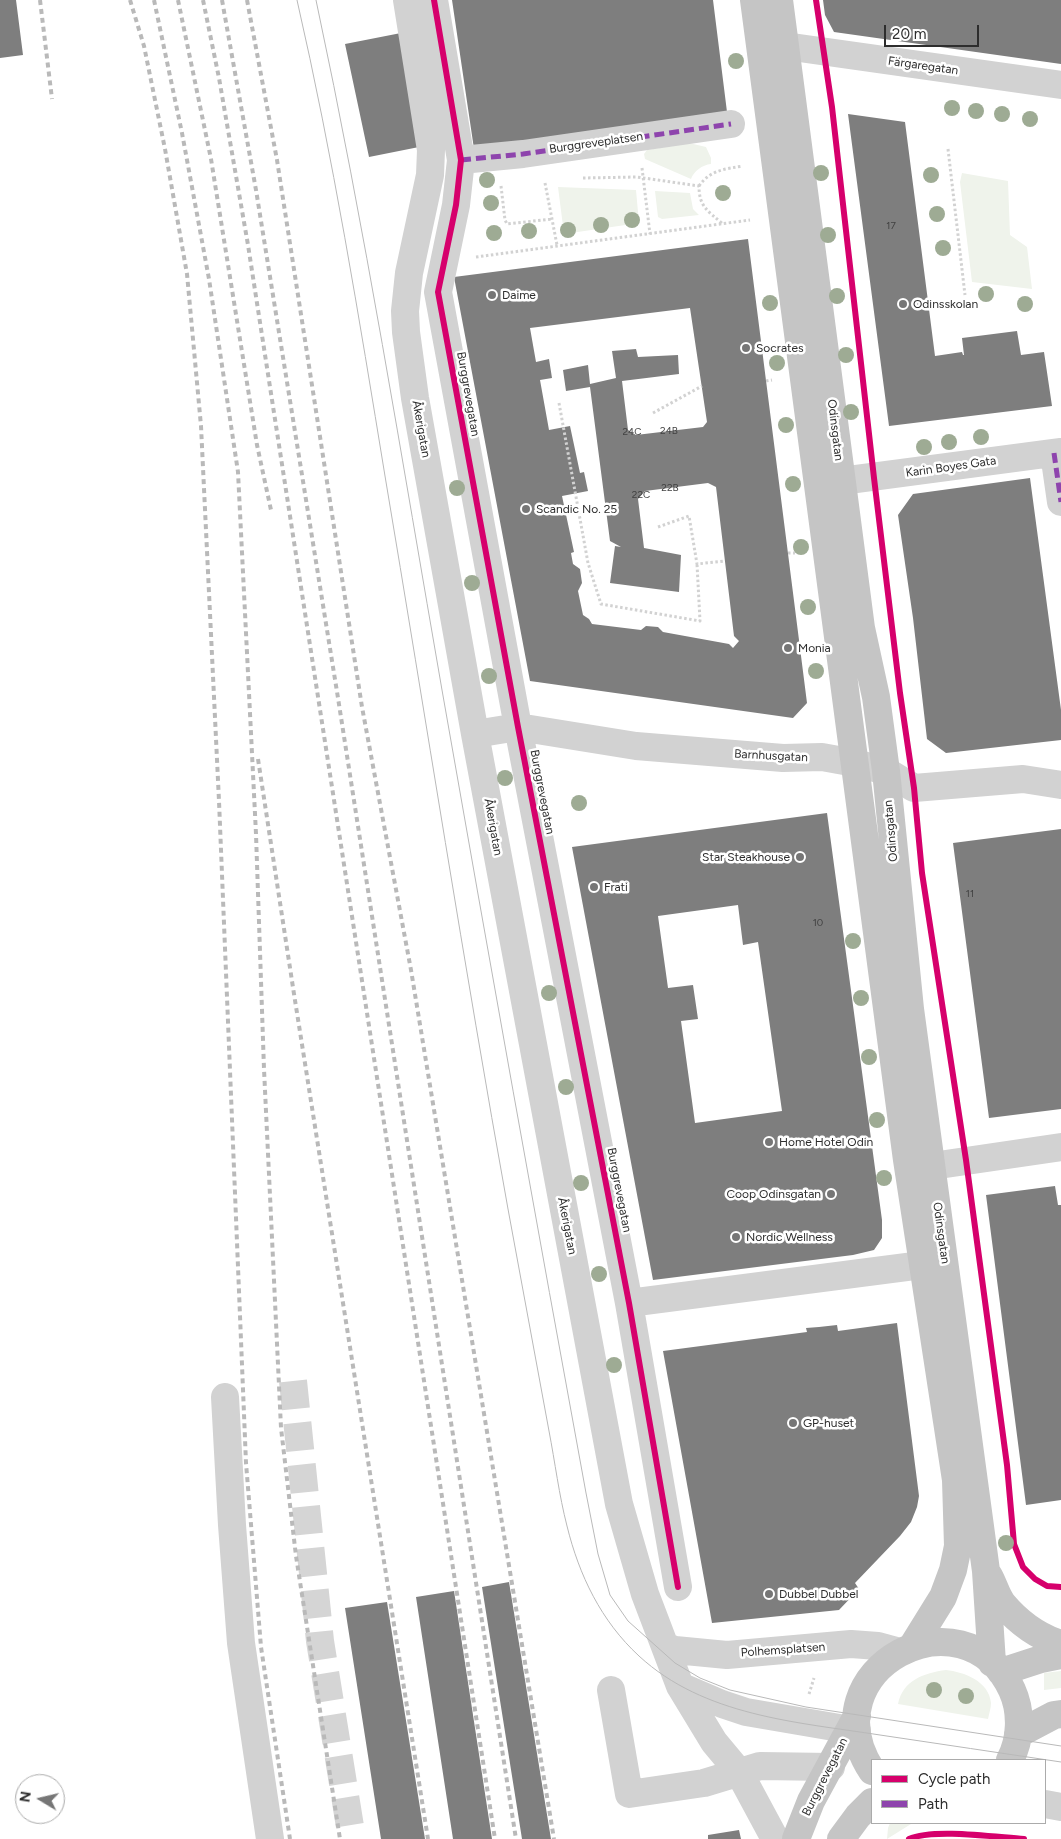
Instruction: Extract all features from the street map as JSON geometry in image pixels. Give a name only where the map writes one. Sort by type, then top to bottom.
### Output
[{"type":"main road","name":"Odinsgatan","points":[[754,0],[922,1265],[956,1480],[958,1546],[953,1570],[943,1597],[906,1649]]},
{"type":"main road","name":"Odinsgatan","points":[[780,0],[861,628],[876,696],[886,772],[910,1009],[986,1570],[997,1668]]},
{"type":"main road","points":[[986,1570],[1002,1603],[1022,1623],[1046,1639],[1061,1644]]},
{"type":"main road","name":"Polhemsplatsen","points":[[855,1726],[861,1698],[873,1675],[885,1662],[906,1649],[933,1642],[954,1644],[975,1651],[997,1668],[1009,1685],[1016,1701],[1019,1718],[1018,1734],[1010,1759]]},
{"type":"main road","points":[[997,1668],[1061,1655]]},
{"type":"main road","points":[[1018,1734],[1054,1715],[1061,1714]]},
{"type":"main road","points":[[855,1726],[861,1748],[871,1769]]},
{"type":"main road","name":"Burggrevegatan","points":[[796,1839],[811,1801],[855,1726]]},
{"type":"main road","points":[[841,1839],[858,1816],[871,1803]]},
{"type":"street","name":"Åkerigatan","points":[[407,0],[430,136],[431,163],[428,190],[408,282],[405,311],[406,332],[417,407],[475,734],[619,1504],[645,1594],[680,1686],[714,1742],[739,1772],[774,1839]]},
{"type":"street","name":"Burggrevegatan","points":[[434,0],[461,160],[456,205],[438,292],[518,727],[629,1303],[678,1587]]},
{"type":"street","name":"Färgaregatan","points":[[785,46],[1061,85]]},
{"type":"street","name":"Burggreveplatsen","points":[[461,160],[523,154],[731,124]]},
{"type":"street","name":"Karin Boyes Gata","points":[[842,481],[1058,453]]},
{"type":"street","points":[[1058,453],[1061,502]]},
{"type":"street","name":"Barnhusgatan","points":[[475,734],[518,727],[636,746],[782,758],[822,757],[855,763],[886,772],[914,788],[1024,780],[1061,785]]},
{"type":"street","points":[[932,1166],[1061,1147]]},
{"type":"street","points":[[629,1303],[922,1265]]},
{"type":"street","points":[[225,1398],[241,1643],[270,1839]]},
{"type":"street","name":"Polhemsplatsen","points":[[666,1647],[675,1650],[727,1655],[851,1644],[906,1649]]},
{"type":"street","points":[[680,1686],[746,1712],[855,1726]]},
{"type":"street","points":[[611,1690],[629,1794],[704,1783],[760,1766],[830,1767]]},
{"type":"street","points":[[1046,1804],[1061,1807]]},
{"type":"path","points":[[637,137],[650,234]]},
{"type":"path","points":[[948,149],[965,295]]},
{"type":"path","points":[[523,154],[525,182]]},
{"type":"path","points":[[724,224],[704,208],[700,201],[699,186],[709,174],[743,166]]},
{"type":"path","points":[[582,178],[643,178],[699,186]]},
{"type":"path","points":[[552,219],[507,224],[502,184],[546,183],[552,219],[556,245]]},
{"type":"path","points":[[444,262],[556,245],[750,220]]},
{"type":"path","points":[[766,381],[772,380]]},
{"type":"path","points":[[653,413],[702,386]]},
{"type":"path","points":[[559,403],[588,563],[601,604],[700,621],[697,564],[689,516],[658,528]]},
{"type":"path","points":[[788,553],[795,553]]},
{"type":"path","points":[[697,564],[725,561]]},
{"type":"shaded area","points":[[689,143],[706,147],[711,158],[711,164],[699,169],[691,179],[645,159],[644,154],[647,150]]},
{"type":"shaded area","points":[[962,173],[1008,181],[1010,235],[1027,247],[1032,289],[972,282],[960,182]]},
{"type":"shaded area","points":[[558,187],[636,190],[639,223],[564,234]]},
{"type":"shaded area","points":[[655,191],[690,193],[693,209],[699,215],[662,219],[658,217]]},
{"type":"shaded area","points":[[946,1670],[960,1673],[981,1683],[989,1695],[991,1703],[988,1719],[898,1704],[910,1683],[930,1673]]},
{"type":"shaded area","points":[[1061,1671],[1061,1688],[1044,1690],[1044,1673]]},
{"type":"shaded area","points":[[890,1824],[911,1824],[887,1839]]},
{"type":"building","points":[[0,0],[16,0],[23,55],[0,58]]},
{"type":"building","points":[[452,0],[713,0],[727,112],[474,149]]},
{"type":"building","points":[[823,0],[1061,0],[1061,64],[834,32],[825,15]]},
{"type":"building","points":[[401,33],[424,146],[369,157],[345,44]]},
{"type":"building","points":[[848,114],[905,122],[935,356],[962,352],[964,355],[962,338],[1017,331],[1021,355],[1044,352],[1052,406],[889,426]]},
{"type":"building","points":[[748,239],[807,703],[793,718],[530,681],[454,277]],"holes":[[[690,308],[707,422],[703,427],[636,435],[628,430],[622,381],[679,374],[678,355],[638,357],[636,349],[612,351],[616,378],[590,384],[588,365],[563,370],[566,391],[590,387],[610,541],[621,547],[615,546],[610,583],[679,592],[681,555],[644,548],[638,499],[645,491],[708,483],[716,487],[734,636],[739,641],[733,648],[729,644],[663,632],[658,627],[646,626],[641,630],[592,624],[583,615],[578,591],[582,583],[580,569],[573,564],[571,553],[574,552],[562,496],[588,491],[584,472],[580,473],[570,426],[549,430],[540,380],[552,378],[549,359],[536,362],[530,328]]]},
{"type":"building","points":[[1030,478],[1061,710],[1061,740],[946,753],[927,739],[913,618],[898,515],[913,494]]},
{"type":"building","points":[[827,813],[882,1220],[882,1238],[874,1250],[853,1255],[653,1280],[572,847]],"holes":[[[738,905],[743,945],[758,942],[782,1111],[695,1123],[681,1021],[698,1019],[693,985],[668,988],[658,916]]]},
{"type":"building","points":[[1061,829],[1061,1109],[989,1118],[953,843]]},
{"type":"building","points":[[1055,1186],[1058,1205],[1061,1205],[1061,1500],[1026,1505],[986,1195]]},
{"type":"building","name":"GP-huset","points":[[897,1323],[919,1496],[911,1522],[855,1583],[859,1589],[839,1610],[712,1623],[663,1351],[807,1332],[806,1328],[837,1325],[838,1331]]},
{"type":"building","points":[[509,1582],[551,1839],[522,1839],[482,1587]]},
{"type":"building","points":[[454,1591],[492,1839],[453,1839],[416,1597]]},
{"type":"building","points":[[387,1602],[425,1839],[381,1839],[345,1608]]},
{"type":"building","points":[[739,1830],[741,1839],[708,1839],[708,1835]]},
{"type":"tunnel","points":[[293,1381],[320,1641],[352,1839]]},
{"type":"tram line","points":[[297,0],[334,178],[355,297],[508,1209],[562,1502],[572,1544],[585,1579],[613,1628],[639,1656],[665,1676],[692,1692],[722,1704],[752,1713],[816,1726],[1041,1759]]},
{"type":"tram line","points":[[316,0],[367,258],[477,891],[586,1493],[598,1554],[610,1595],[628,1621],[675,1663],[700,1678],[730,1690],[806,1707],[1061,1746]]},
{"type":"tram line","points":[[1046,1760],[1061,1762]]},
{"type":"railway","points":[[40,0],[52,99]]},
{"type":"railway","points":[[130,0],[144,46],[165,149],[187,274],[201,426],[219,801],[246,1463],[261,1647],[290,1839]]},
{"type":"railway","points":[[154,0],[182,133],[209,279],[238,472],[256,834],[264,1069],[281,1428],[296,1556],[340,1839]]},
{"type":"railway","points":[[178,0],[211,159],[257,445],[271,510]]},
{"type":"railway","points":[[203,0],[219,78],[248,245],[495,1839]]},
{"type":"railway","points":[[222,0],[256,190],[338,698],[516,1839]]},
{"type":"railway","points":[[247,0],[277,160],[362,707],[411,970],[554,1839]]},
{"type":"railway","points":[[258,759],[428,1839]]},
{"type":"marked path","points":[[461,160],[523,154],[731,124]]},
{"type":"marked path","points":[[1054,453],[1061,502]]},
{"type":"cycle path","points":[[434,0],[461,160],[456,205],[438,292],[518,727],[629,1303],[678,1587]]},
{"type":"cycle path","points":[[816,0],[832,107],[874,478],[900,693],[914,788],[922,873],[966,1160],[1007,1465],[1014,1544],[1023,1567],[1035,1579],[1047,1586],[1061,1587]]},
{"type":"cycle path","points":[[909,1839],[933,1834],[981,1835],[1024,1839]]},
{"type":"place","name":"Daime","points":[[492,295]]},
{"type":"place","name":"Odinsskolan","points":[[903,304]]},
{"type":"place","name":"Socrates","points":[[746,348]]},
{"type":"place","name":"Scandic No. 25","points":[[526,509]]},
{"type":"place","name":"Monia","points":[[788,648]]},
{"type":"place","name":"Star Steakhouse","points":[[800,857]]},
{"type":"place","name":"Frati","points":[[594,887]]},
{"type":"place","name":"Home Hotel Odin","points":[[769,1142]]},
{"type":"place","name":"Coop Odinsgatan","points":[[831,1194]]},
{"type":"place","name":"Nordic Wellness","points":[[736,1237]]},
{"type":"place","name":"GP-huset","points":[[793,1423]]},
{"type":"place","name":"Dubbel Dubbel","points":[[769,1594]]}]
